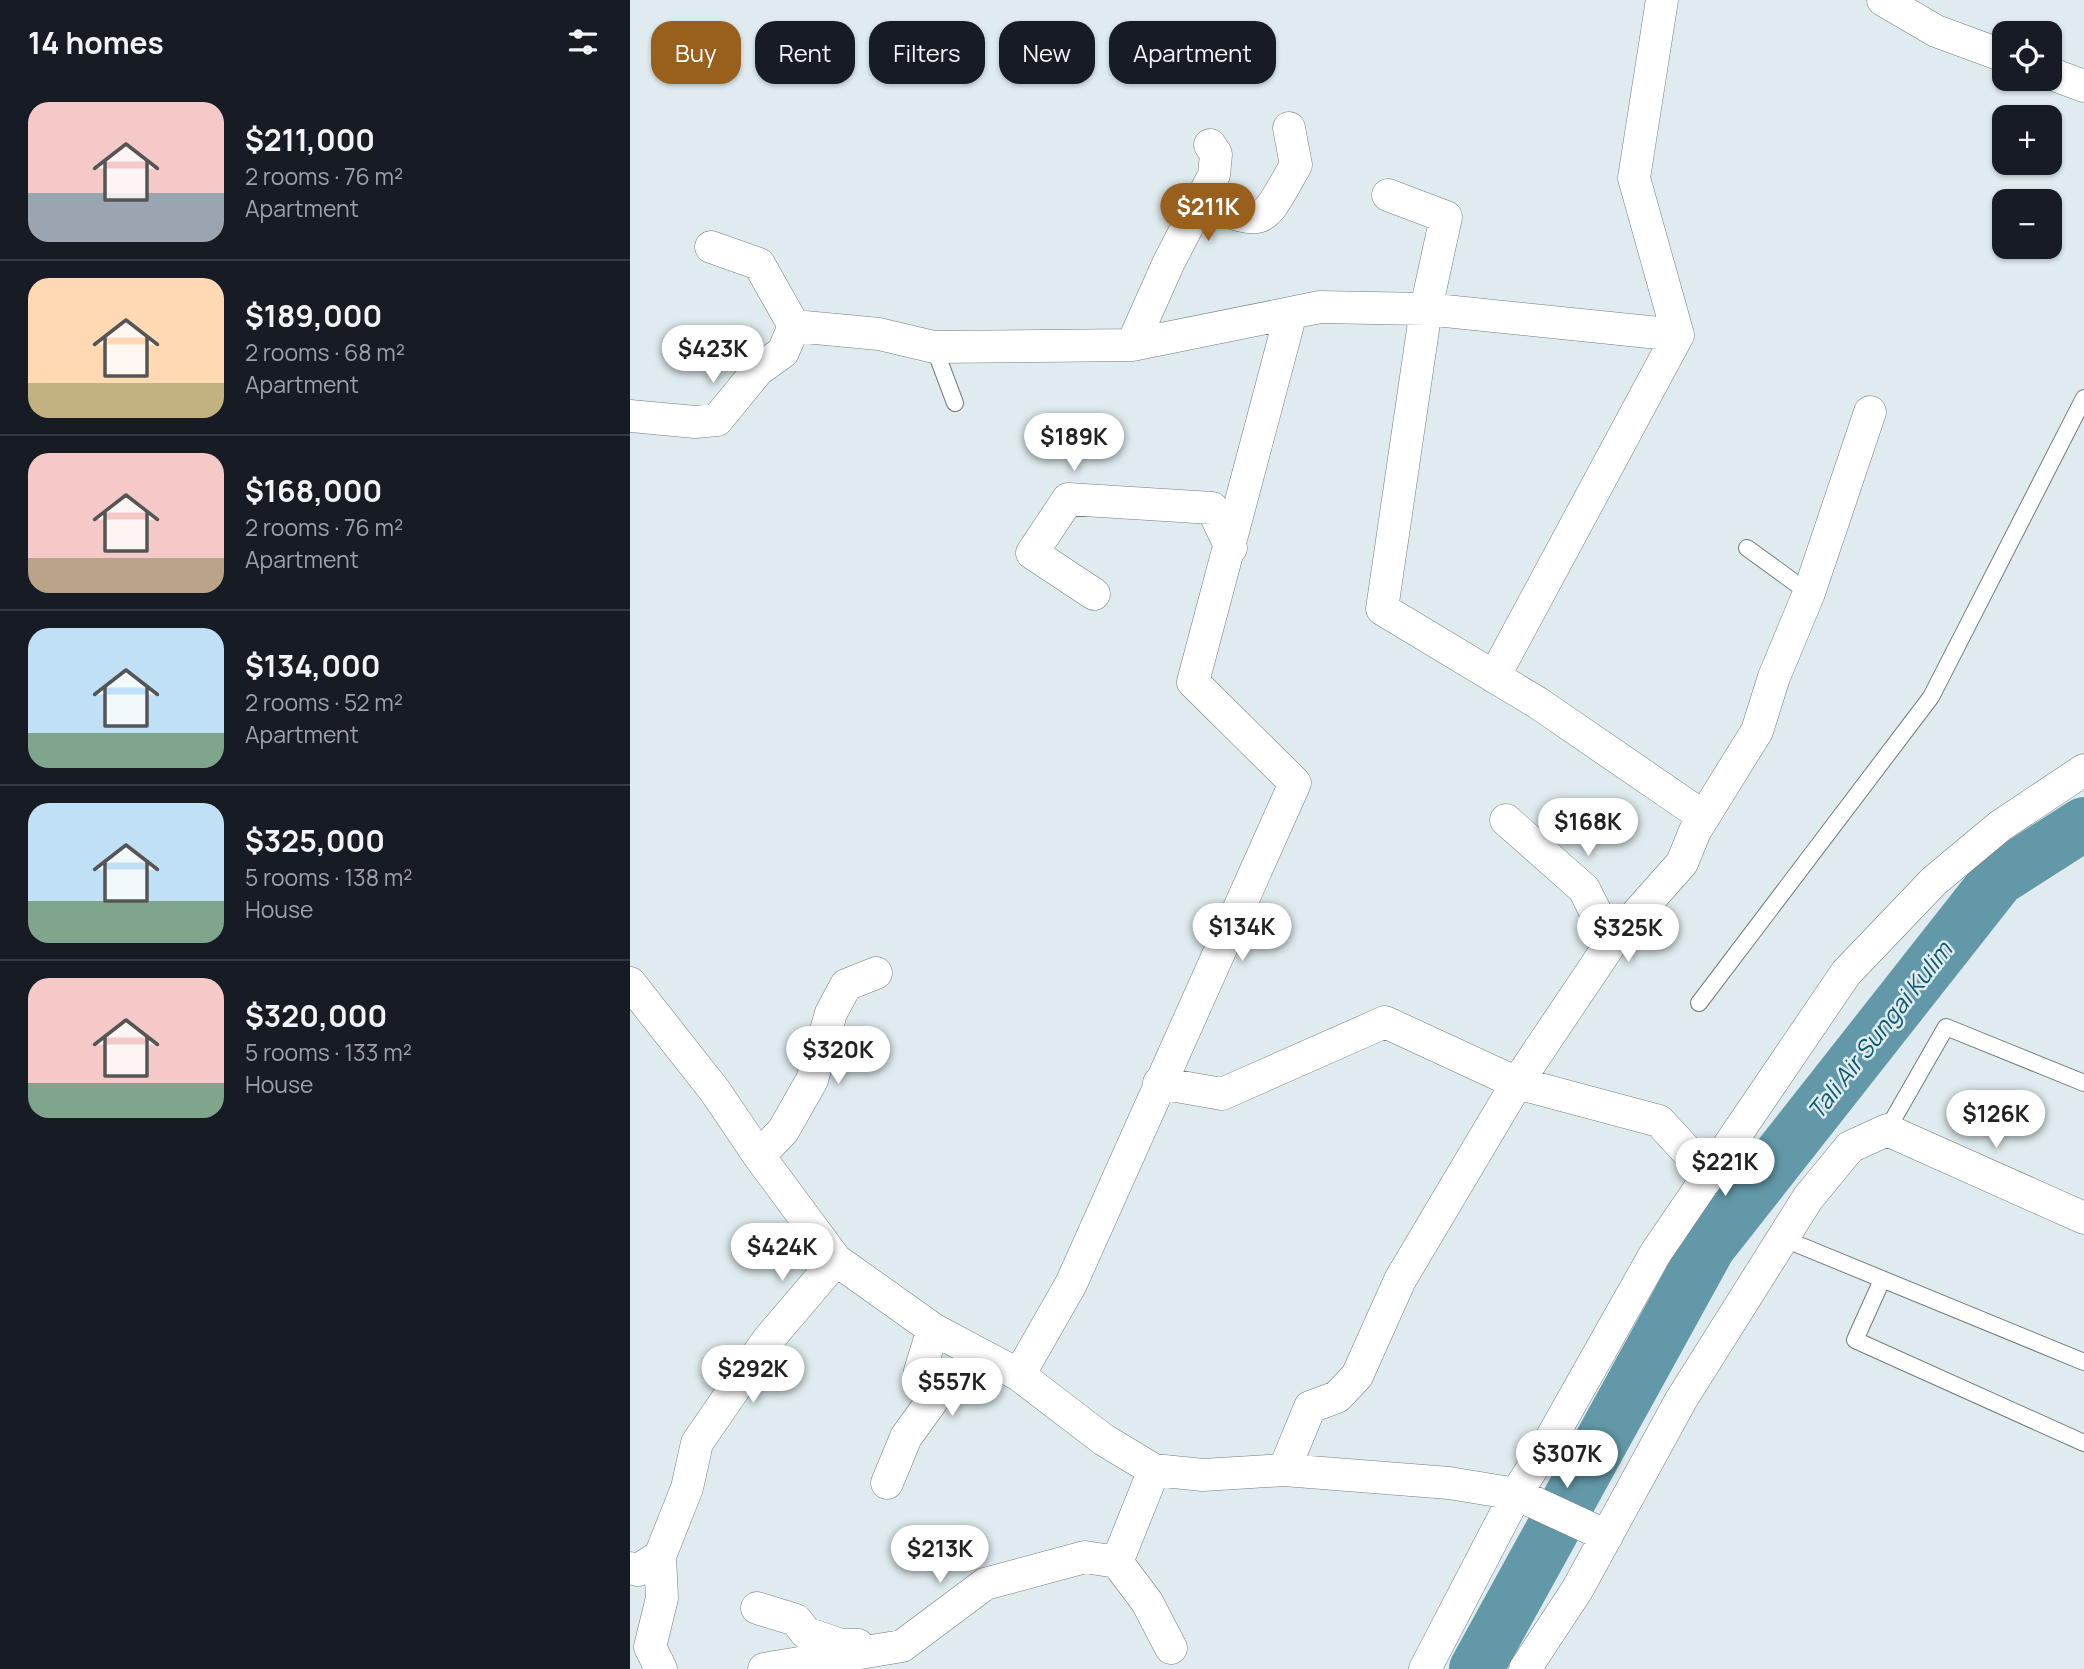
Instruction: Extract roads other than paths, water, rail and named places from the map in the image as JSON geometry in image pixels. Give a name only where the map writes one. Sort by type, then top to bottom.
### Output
[{"type":"street","points":[[1494,677],[1678,335],[1634,177],[1662,0]]},
{"type":"street","points":[[1884,0],[1937,31],[1992,52]]},
{"type":"street","points":[[2062,78],[2084,86]]},
{"type":"street","points":[[1200,201],[1241,216],[1257,219],[1268,214],[1296,164],[1289,128]]},
{"type":"street","points":[[1132,345],[1214,175],[1216,153],[1210,145]]},
{"type":"street","points":[[1388,195],[1446,218],[1426,309],[1382,609],[1538,703],[1704,817]]},
{"type":"street","points":[[711,247],[759,264],[794,326]]},
{"type":"street","points":[[794,326],[879,334],[934,347],[1132,345],[1320,307],[1426,309],[1678,335]]},
{"type":"street","points":[[1019,1376],[1071,1283],[1158,1083],[1295,783],[1193,682],[1231,548],[1291,313]]},
{"type":"street","points":[[630,416],[695,422],[718,420],[758,370],[783,352],[794,326]]},
{"type":"street","points":[[1284,1470],[1310,1407],[1337,1397],[1357,1376],[1400,1280],[1517,1083],[1611,943],[1682,863],[1704,817],[1757,731],[1774,677],[1809,593],[1870,412]]},
{"type":"street","points":[[1094,594],[1032,553],[1068,499],[1212,508],[1231,548]]},
{"type":"street","points":[[1425,1669],[1655,1254],[1846,973],[1934,881],[2000,826],[2084,770]]},
{"type":"street","points":[[1506,820],[1584,889],[1611,943]]},
{"type":"street","points":[[758,1156],[783,1131],[812,1080],[831,1013],[846,985],[876,973]]},
{"type":"street","points":[[630,984],[715,1091],[758,1156],[836,1259],[933,1329],[1019,1376],[1104,1440],[1154,1470],[1203,1475],[1284,1470],[1449,1483],[1519,1496],[1598,1533]]},
{"type":"street","points":[[1158,1083],[1222,1094],[1385,1022],[1517,1083],[1659,1121],[1698,1163],[1705,1181]]},
{"type":"street","points":[[1525,1669],[1577,1590],[1598,1533],[1808,1198],[1850,1147],[1887,1130],[2084,1218]]},
{"type":"street","points":[[661,1669],[650,1647],[662,1598],[660,1556],[687,1488],[697,1443],[767,1341],[836,1259]]},
{"type":"street","points":[[887,1483],[906,1437],[932,1401],[928,1380],[920,1371],[933,1329]]},
{"type":"street","points":[[1117,1562],[1154,1470]]},
{"type":"street","points":[[630,1568],[638,1570],[660,1556]]},
{"type":"street","points":[[764,1669],[902,1646],[985,1584],[1085,1557],[1117,1562],[1147,1602],[1171,1648]]},
{"type":"street","points":[[757,1608],[796,1620],[806,1633],[841,1645],[902,1646]]},
{"type":"lane","points":[[934,347],[955,403]]},
{"type":"lane","points":[[1699,1003],[1931,697],[2084,398]]},
{"type":"lane","points":[[1747,548],[1809,593]]},
{"type":"lane","points":[[1887,1130],[1945,1027],[2084,1083]]},
{"type":"lane","points":[[1782,1238],[2084,1362]]},
{"type":"lane","points":[[1882,1280],[1855,1340],[2084,1443]]},
{"type":"waterway","name":"Tali Air Sungai Kulim","points":[[1476,1669],[1709,1246],[1998,879],[2084,824]]}]
